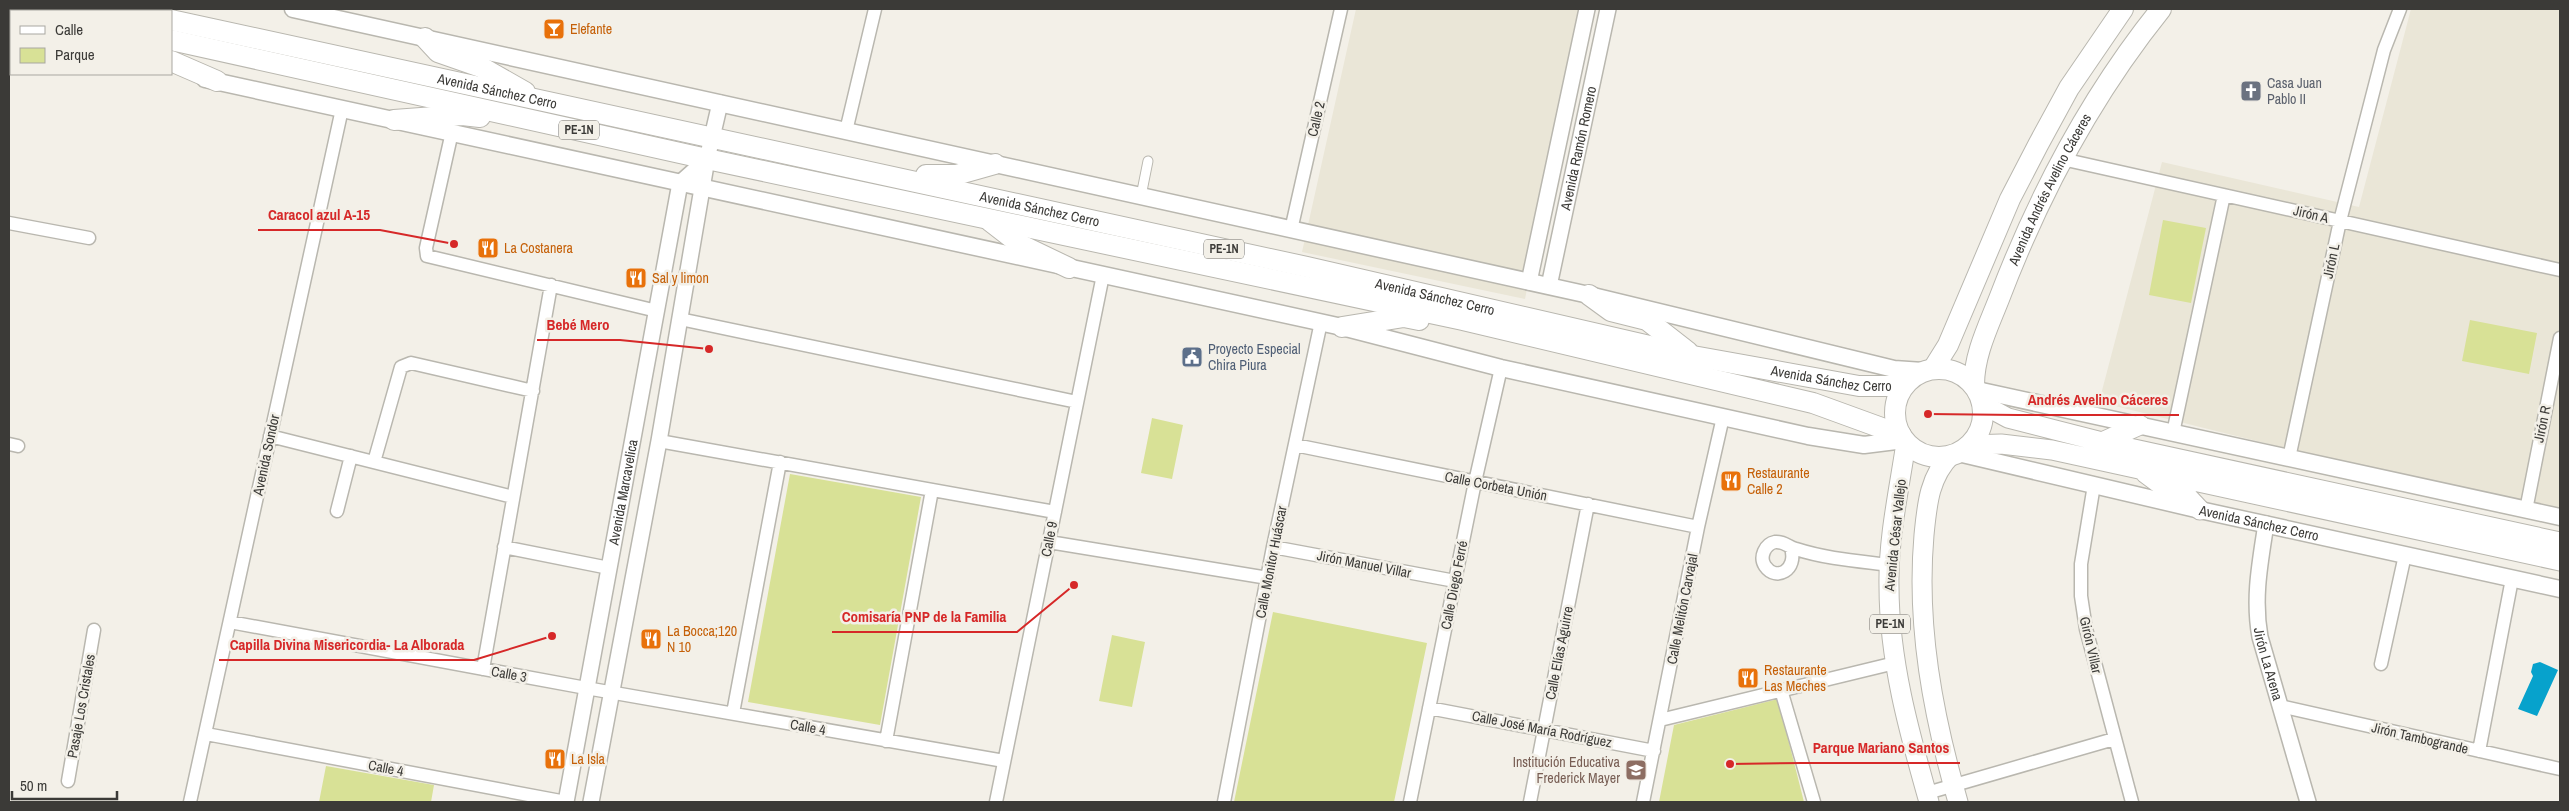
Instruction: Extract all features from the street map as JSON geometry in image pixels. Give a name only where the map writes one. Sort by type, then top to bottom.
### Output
[{"type":"highway","name":"Avenida Andrés Avelino Cáceres","points":[[1921,374],[1948,345],[2010,199],[2069,88],[2123,9]]},
{"type":"highway","name":"Avenida Andrés Avelino Cáceres","points":[[1978,393],[1978,354],[2013,262],[2062,159],[2092,104],[2126,54],[2161,9]]},
{"type":"highway","name":"Avenida Sánchez Cerro","points":[[172,20],[1307,267],[1693,356],[1859,386],[1890,386],[1921,374]]},
{"type":"highway","points":[[424,38],[438,52],[481,67],[542,102]]},
{"type":"highway","name":"Avenida Sánchez Cerro","points":[[172,40],[707,159],[1463,320],[1813,403],[1904,439]]},
{"type":"highway","points":[[172,61],[217,81]]},
{"type":"highway","points":[[394,120],[462,115],[496,119],[514,115]]},
{"type":"highway","points":[[886,175],[904,172],[945,176],[995,164]]},
{"type":"highway","points":[[986,218],[1021,245],[1069,268]]},
{"type":"highway","points":[[1988,252],[2013,262]]},
{"type":"highway","points":[[1589,295],[1611,311],[1647,320],[1693,356]]},
{"type":"highway","points":[[1342,327],[1404,317],[1443,324],[1463,320]]},
{"type":"highway","name":"PE-1N","points":[[1956,372],[1978,393],[1981,426],[1959,451],[1931,456],[1918,452],[1904,439],[1894,412],[1898,396],[1921,374],[1956,372]]},
{"type":"main road","name":"Avenida Sánchez Cerro","points":[[293,9],[1549,286],[1894,370],[1921,374]]},
{"type":"main road","points":[[172,71],[1320,322],[1501,368],[1808,436],[1864,445],[1904,439]]},
{"type":"main road","points":[[1978,393],[2173,432],[2560,517]]},
{"type":"main road","points":[[1978,393],[2008,418],[2102,442],[2560,542]]},
{"type":"main road","points":[[2102,442],[2140,425]]},
{"type":"main road","name":"Avenida César Vallejo","points":[[1904,439],[1890,565],[1890,625],[1906,722],[1928,798]]},
{"type":"main road","name":"Avenida Sánchez Cerro","points":[[1959,451],[2001,444],[2052,450],[2560,561]]},
{"type":"main road","name":"Avenida Sánchez Cerro","points":[[1959,451],[2200,510],[2560,589]]},
{"type":"main road","name":"Avenida César Vallejo","points":[[1956,794],[1928,665],[1922,622],[1920,586],[1926,516],[1932,480],[1940,466],[1959,451]]},
{"type":"main road","points":[[2140,469],[2168,490],[2185,494],[2200,510]]},
{"type":"street","points":[[846,131],[875,9]]},
{"type":"street","name":"Calle 2","points":[[1291,230],[1341,9]]},
{"type":"street","name":"Avenida Ramón Romero","points":[[1529,282],[1587,9]]},
{"type":"street","name":"Avenida Ramón Romero","points":[[1549,286],[1608,9]]},
{"type":"street","name":"Jirón L","points":[[2289,458],[2340,221],[2384,50],[2400,9]]},
{"type":"street","name":"Avenida Marcavelica","points":[[591,802],[659,440],[707,159],[720,103]]},
{"type":"street","name":"Avenida Sondor","points":[[190,802],[342,109]]},
{"type":"street","points":[[452,132],[426,248],[428,256],[656,311]]},
{"type":"street","points":[[680,183],[707,159]]},
{"type":"street","name":"Jirón A","points":[[2062,159],[2560,270]]},
{"type":"street","points":[[1141,196],[1148,161]]},
{"type":"street","name":"Avenida Marcavelica","points":[[566,802],[680,183]]},
{"type":"street","points":[[2173,432],[2224,195]]},
{"type":"street","points":[[9,223],[89,238]]},
{"type":"street","name":"Calle 9","points":[[996,802],[1103,275]]},
{"type":"street","points":[[483,669],[552,285]]},
{"type":"street","points":[[680,319],[1077,402]]},
{"type":"street","name":"Calle Monitor Huáscar","points":[[1224,802],[1273,547],[1320,322]]},
{"type":"street","name":"Jirón R","points":[[2526,510],[2560,338]]},
{"type":"street","points":[[374,462],[401,367],[405,364],[411,363],[532,391]]},
{"type":"street","name":"Calle Diego Ferré","points":[[1410,802],[1475,482],[1501,368]]},
{"type":"street","name":"Calle Melitón Carvajal","points":[[1643,802],[1698,527],[1723,416]]},
{"type":"street","points":[[270,436],[513,497]]},
{"type":"street","points":[[659,440],[1055,512]]},
{"type":"street","name":"Calle Corbeta Unión","points":[[1295,445],[1698,527]]},
{"type":"street","points":[[337,511],[351,456]]},
{"type":"street","points":[[734,713],[780,462]]},
{"type":"street","points":[[626,477],[651,482]]},
{"type":"street","name":"Girón Villar","points":[[2094,485],[2081,564],[2081,596],[2086,629],[2132,802]]},
{"type":"street","points":[[886,740],[932,490]]},
{"type":"street","name":"Calle Elías Aguirre","points":[[1530,802],[1588,504]]},
{"type":"street","name":"Jirón La Arena","points":[[2266,524],[2256,588],[2256,612],[2260,637],[2308,802]]},
{"type":"street","points":[[1049,542],[1268,578]]},
{"type":"street","points":[[504,547],[609,568]]},
{"type":"street","name":"Jirón Manuel Villar","points":[[1273,547],[1455,582]]},
{"type":"street","points":[[1791,548],[1821,557],[1890,565]]},
{"type":"street","points":[[2381,664],[2405,555]]},
{"type":"street","points":[[2479,751],[2512,578]]},
{"type":"street","name":"Calle 3","points":[[230,622],[612,692]]},
{"type":"street","name":"Pasaje Los Cristales","points":[[68,781],[94,630]]},
{"type":"street","points":[[1660,720],[1895,664]]},
{"type":"street","points":[[1782,690],[1814,802]]},
{"type":"street","name":"Calle 4","points":[[612,692],[1004,761]]},
{"type":"street","name":"Jirón Tambogrande","points":[[2280,706],[2560,769]]},
{"type":"street","name":"Calle José María Rodríguez","points":[[1430,708],[1654,751]]},
{"type":"street","name":"Calle 4","points":[[206,734],[566,802]]},
{"type":"street","points":[[1928,798],[1956,794],[2114,739]]},
{"type":"shaded area","points":[[1356,9],[1583,9],[1525,299],[1302,252]]},
{"type":"shaded area","points":[[2411,9],[2560,9],[2560,510],[2301,452],[2099,402],[2162,162],[2359,207]]},
{"type":"green space","points":[[2163,220],[2206,228],[2191,303],[2149,295]]},
{"type":"green space","points":[[2470,320],[2537,333],[2529,374],[2462,361]]},
{"type":"green space","points":[[1152,418],[1183,425],[1172,479],[1141,473]]},
{"type":"green space","points":[[790,474],[921,497],[880,725],[748,702]]},
{"type":"green space","points":[[1273,612],[1427,643],[1394,802],[1234,802]]},
{"type":"green space","points":[[1112,635],[1145,642],[1132,707],[1099,701]]},
{"type":"green space","points":[[1778,699],[1804,802],[1659,802],[1674,725]]},
{"type":"green space","points":[[326,766],[434,785],[431,802],[319,802]]},
{"type":"water","points":[[2540,662],[2558,670],[2537,716],[2518,709],[2533,676],[2531,672],[2533,664]]},
{"type":"place","name":"Elefante","points":[[554,29]]},
{"type":"place","name":"Casa Juan Pablo II","points":[[2251,91]]},
{"type":"place","name":"Caracol azul A-15","points":[[454,244]]},
{"type":"place","name":"La Costanera","points":[[488,248]]},
{"type":"place","name":"Sal y limon","points":[[636,278]]},
{"type":"place","name":"Bebé Mero","points":[[709,349]]},
{"type":"place","name":"Proyecto Especial Chira Piura","points":[[1192,357]]},
{"type":"place","name":"Andrés Avelino Cáceres","points":[[1928,414]]},
{"type":"place","name":"Restaurante Calle 2","points":[[1731,481]]},
{"type":"place","name":"Comisaría PNP de la Familia","points":[[1074,585]]},
{"type":"place","name":"Capilla Divina Misericordia- La Alborada","points":[[552,636]]},
{"type":"place","name":"La Bocca;120 N 10","points":[[651,639]]},
{"type":"place","name":"Restaurante Las Meches","points":[[1748,678]]},
{"type":"place","name":"La Isla","points":[[555,759]]},
{"type":"place","name":"Parque Mariano Santos","points":[[1730,764]]},
{"type":"place","name":"Institución Educativa Frederick Mayer","points":[[1636,770]]}]
